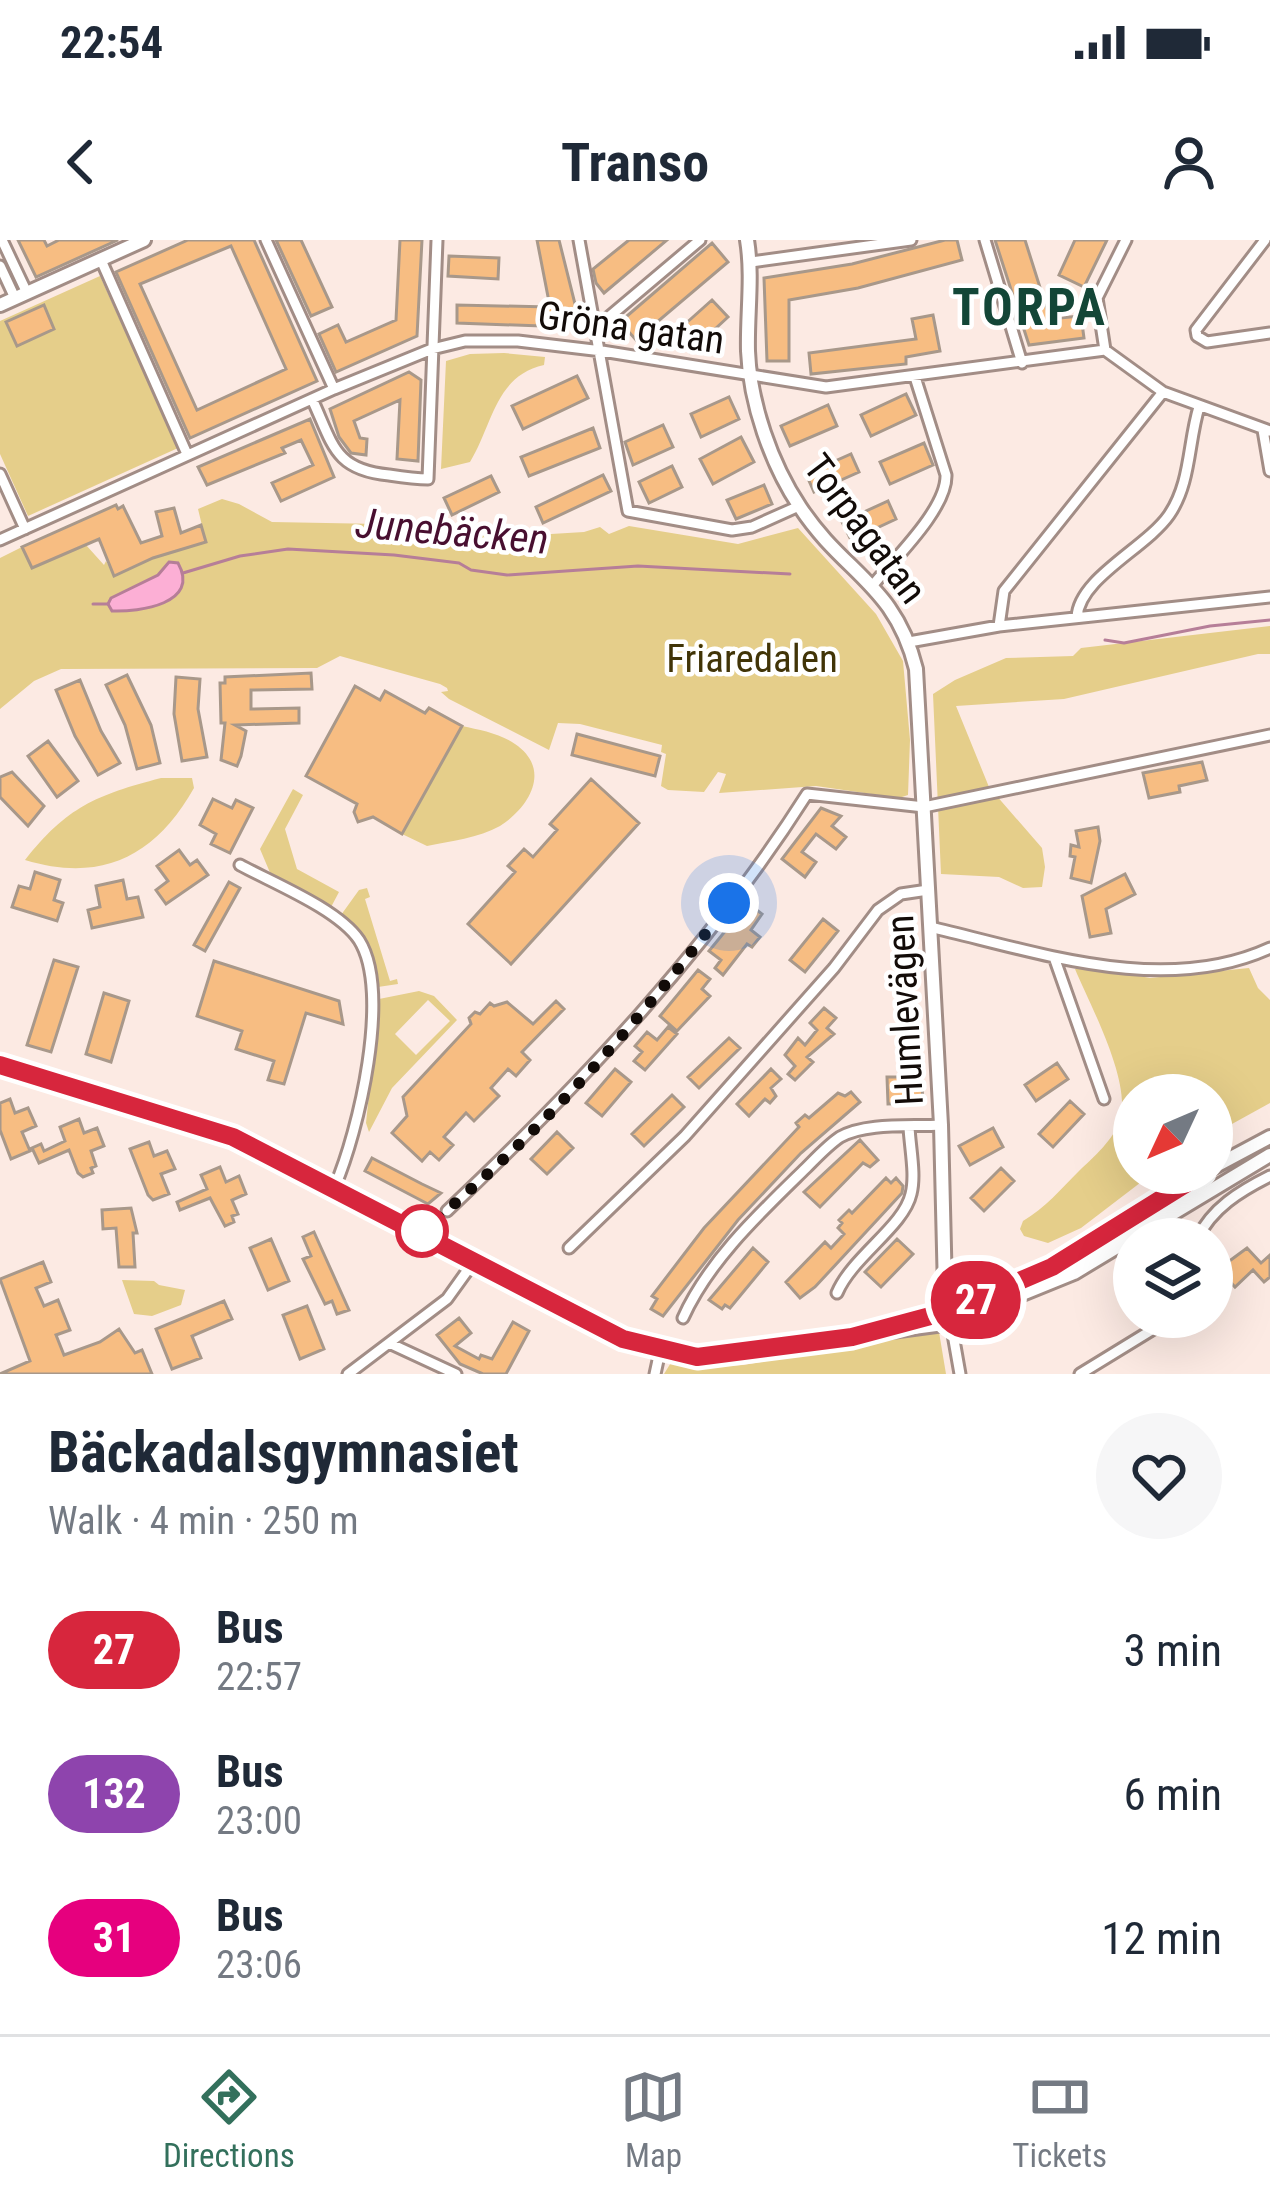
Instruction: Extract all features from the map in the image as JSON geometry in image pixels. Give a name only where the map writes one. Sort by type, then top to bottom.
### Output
[{"type":"street","points":[[2,240],[21,295]]},
{"type":"street","points":[[0,304],[145,240]]},
{"type":"street","points":[[266,240],[334,389]]},
{"type":"street","points":[[313,399],[346,464],[363,474],[425,479],[437,240]]},
{"type":"street","points":[[579,240],[628,511],[732,530],[752,527],[799,506]]},
{"type":"street","points":[[597,327],[700,240]]},
{"type":"street","name":"Torpagatan","points":[[747,240],[751,376],[775,459],[799,506],[830,546],[887,601],[909,641]]},
{"type":"street","points":[[751,262],[911,240]]},
{"type":"street","points":[[985,240],[1022,363]]},
{"type":"street","points":[[1126,240],[1096,298],[1105,350],[1163,392],[1267,430],[1270,471]]},
{"type":"street","points":[[1265,240],[1198,327],[1197,336],[1208,342],[1270,333]]},
{"type":"street","points":[[101,260],[187,454]]},
{"type":"street","points":[[0,266],[21,295]]},
{"type":"street","name":"Gröna gatan","points":[[0,540],[334,389],[465,341],[518,341],[602,351],[826,387],[1105,350]]},
{"type":"street","points":[[873,585],[937,506],[946,488],[915,376]]},
{"type":"street","points":[[999,626],[1004,591],[1163,392]]},
{"type":"street","points":[[1077,617],[1086,590],[1154,532],[1176,503],[1199,407]]},
{"type":"street","points":[[0,474],[25,529]]},
{"type":"street","points":[[909,641],[999,626],[1270,597]]},
{"type":"street","name":"Humlevägen","points":[[909,641],[916,670],[925,807],[950,1317],[960,1374]]},
{"type":"street","points":[[447,1210],[617,1043],[704,935],[807,794],[925,807],[1270,735]]},
{"type":"street","points":[[241,865],[340,921],[358,939],[365,955],[372,993],[364,1093],[335,1186]]},
{"type":"street","points":[[569,1247],[685,1136],[834,968],[878,910],[901,894],[928,890]]},
{"type":"street","points":[[930,927],[1054,957],[1151,971],[1219,964],[1270,948]]},
{"type":"street","points":[[1054,957],[1104,1099]]},
{"type":"street","points":[[0,1065],[233,1137],[623,1339],[660,1351],[710,1357],[852,1337],[950,1317],[1074,1273],[1270,1155]]},
{"type":"street","points":[[683,1318],[694,1292],[721,1259],[841,1137],[861,1130],[941,1124]]},
{"type":"street","points":[[837,1293],[844,1275],[905,1208],[912,1192],[909,1127]]},
{"type":"street","points":[[1233,1156],[1270,1136]]},
{"type":"street","points":[[1211,1218],[1234,1196],[1270,1177]]},
{"type":"street","points":[[950,1317],[1052,1267],[1169,1194]]},
{"type":"street","points":[[347,1374],[447,1299],[475,1260]]},
{"type":"street","points":[[1080,1374],[1139,1338]]},
{"type":"street","points":[[389,1343],[455,1374]]},
{"type":"street","points":[[655,1374],[660,1351]]},
{"type":"green space","points":[[100,276],[178,448],[28,516],[0,454],[0,321]]},
{"type":"green space","points":[[470,354],[545,357],[544,365],[515,379],[505,391],[470,462],[441,469],[446,361]]},
{"type":"green space","name":"Friaredalen","points":[[222,499],[272,522],[434,525],[518,536],[600,527],[609,534],[629,526],[738,544],[798,528],[876,614],[903,661],[910,740],[908,795],[899,798],[816,786],[719,793],[726,774],[718,772],[704,792],[668,790],[661,786],[666,754],[661,752],[662,745],[558,723],[549,750],[449,699],[441,692],[447,688],[440,684],[340,656],[317,668],[61,669],[34,681],[0,709],[0,558],[22,547],[33,568],[86,545],[104,565],[106,561],[114,576],[206,542],[198,509]]},
{"type":"green space","points":[[1270,626],[1270,654],[1064,699],[956,706],[989,787],[1042,848],[1045,867],[1042,887],[1023,888],[999,877],[941,874],[933,694],[1006,658],[1073,656],[1081,648]]},
{"type":"green space","points":[[462,726],[515,744],[532,765],[533,787],[520,809],[500,826],[427,846],[402,834]]},
{"type":"green space","points":[[161,778],[192,778],[194,788],[162,832],[143,847],[102,866],[52,866],[25,860],[55,827],[84,805]]},
{"type":"green space","points":[[293,789],[303,795],[285,829],[297,869],[339,892],[330,909],[271,875],[260,849]]},
{"type":"green space","points":[[367,888],[370,897],[365,899],[390,981],[397,979],[398,984],[378,987],[364,940],[341,915],[359,890]]},
{"type":"green space","points":[[1249,968],[1270,1000],[1270,1103],[1233,1123],[1233,1074],[1117,1074],[1075,969],[1150,978]]},
{"type":"green space","points":[[419,991],[434,996],[457,1020],[392,1088],[369,1132],[366,1123],[379,999]],"holes":[[[428,1000],[450,1021],[416,1055],[395,1034]]]},
{"type":"green space","points":[[1113,1134],[1113,1194],[1126,1194],[1081,1228],[1048,1243],[1024,1236],[1023,1221]]},
{"type":"green space","points":[[122,1280],[154,1281],[185,1290],[181,1305],[152,1316],[134,1314]]},
{"type":"green space","points":[[939,1332],[946,1374],[664,1374],[672,1361],[710,1367],[743,1365]]},
{"type":"shaded area","points":[[169,562],[178,563],[183,577],[174,596],[151,607],[112,611],[111,598],[158,575]]},
{"type":"building","points":[[18,240],[44,240],[47,246],[59,240],[118,240],[36,277]]},
{"type":"building","points":[[188,240],[254,240],[317,381],[190,438],[116,272]],"holes":[[[231,246],[286,369],[197,410],[140,284]]]},
{"type":"building","points":[[276,240],[301,240],[332,307],[311,316]]},
{"type":"building","points":[[400,240],[422,240],[417,336],[336,372],[319,334],[338,325],[346,342],[396,320]]},
{"type":"building","points":[[537,240],[559,240],[578,316],[569,327],[457,323],[457,305],[550,307]]},
{"type":"building","points":[[629,240],[667,240],[604,293],[593,269]]},
{"type":"building","points":[[957,240],[962,260],[858,288],[789,300],[789,361],[767,361],[764,278],[852,264]]},
{"type":"building","points":[[995,240],[1025,240],[1050,319],[1081,316],[1084,338],[1029,345]]},
{"type":"building","points":[[1075,240],[1107,240],[1084,287],[1059,275]]},
{"type":"building","points":[[712,243],[728,262],[636,340],[620,322]]},
{"type":"building","points":[[449,256],[499,258],[498,279],[448,276]]},
{"type":"building","points":[[712,300],[728,317],[690,352],[674,334]]},
{"type":"building","points":[[44,305],[54,329],[17,346],[6,322]]},
{"type":"building","points":[[933,315],[940,351],[906,357],[906,364],[811,374],[809,353],[916,339],[912,319]]},
{"type":"building","points":[[409,372],[421,380],[418,461],[397,459],[400,400],[354,421],[360,438],[367,439],[366,455],[351,453],[339,437],[330,409]]},
{"type":"building","points":[[577,376],[588,398],[523,429],[512,406]]},
{"type":"building","points":[[906,394],[916,415],[871,436],[861,415]]},
{"type":"building","points":[[729,397],[739,419],[701,437],[691,414]]},
{"type":"building","points":[[828,405],[837,426],[790,446],[781,426]]},
{"type":"building","points":[[310,419],[334,477],[281,501],[272,483],[313,465],[301,440],[282,448],[285,453],[207,485],[198,467]]},
{"type":"building","points":[[663,425],[673,447],[633,465],[625,442]]},
{"type":"building","points":[[593,428],[600,448],[529,476],[521,457]]},
{"type":"building","points":[[741,437],[754,462],[713,484],[700,459]]},
{"type":"building","points":[[924,443],[933,465],[890,484],[880,462]]},
{"type":"building","points":[[851,454],[859,472],[814,492],[806,474]]},
{"type":"building","points":[[672,466],[682,487],[649,503],[639,482]]},
{"type":"building","points":[[603,475],[611,491],[543,523],[536,507]]},
{"type":"building","points":[[491,476],[499,492],[452,515],[444,498]]},
{"type":"building","points":[[764,485],[772,504],[736,519],[727,500]]},
{"type":"building","points":[[888,501],[896,519],[851,540],[842,522]]},
{"type":"building","points":[[116,505],[118,509],[123,506],[141,543],[162,536],[156,512],[174,508],[181,533],[201,525],[206,542],[114,576],[99,539],[32,568],[22,547]]},
{"type":"building","points":[[311,673],[312,689],[251,690],[251,709],[299,708],[299,723],[235,725],[246,731],[237,766],[221,760],[225,723],[221,723],[220,683],[225,683],[225,677]]},
{"type":"building","points":[[127,675],[151,725],[160,763],[137,769],[125,725],[106,685]]},
{"type":"building","points":[[176,677],[200,679],[198,709],[207,757],[182,761],[174,714]]},
{"type":"building","points":[[80,680],[120,763],[98,775],[56,690]]},
{"type":"building","points":[[355,686],[380,700],[385,691],[462,726],[402,834],[373,817],[358,822],[357,804],[306,776]]},
{"type":"building","points":[[577,734],[660,756],[655,776],[572,755]]},
{"type":"building","points":[[48,741],[78,781],[57,797],[28,756]]},
{"type":"building","points":[[1202,762],[1207,780],[1149,798],[1143,773]]},
{"type":"building","points":[[12,772],[44,806],[28,826],[0,797],[0,777]]},
{"type":"building","points":[[591,779],[639,823],[511,964],[468,924],[515,872],[508,866],[524,849],[533,857],[557,830],[550,824]]},
{"type":"building","points":[[213,799],[232,808],[236,800],[253,808],[230,853],[211,844],[216,834],[200,825]]},
{"type":"building","points":[[821,808],[841,816],[832,826],[846,837],[836,849],[816,834],[802,852],[816,862],[805,877],[782,859]]},
{"type":"building","points":[[1098,827],[1100,841],[1091,883],[1071,878],[1075,857],[1070,856],[1071,845],[1079,847],[1076,831]]},
{"type":"building","points":[[179,850],[190,865],[197,860],[208,875],[166,904],[156,890],[168,881],[157,866]]},
{"type":"building","points":[[35,872],[60,880],[54,900],[63,903],[57,921],[12,907],[19,886],[30,889]]},
{"type":"building","points":[[1125,874],[1135,894],[1106,909],[1111,933],[1090,937],[1082,896]]},
{"type":"building","points":[[123,880],[127,899],[138,897],[143,917],[92,928],[88,910],[100,907],[96,886]]},
{"type":"building","points":[[229,882],[240,888],[205,951],[194,945]]},
{"type":"building","points":[[748,903],[762,914],[751,930],[760,937],[752,947],[747,944],[723,975],[715,968],[721,960],[709,951]]},
{"type":"building","points":[[823,919],[838,931],[805,972],[790,960]]},
{"type":"building","points":[[54,960],[78,967],[51,1052],[27,1045]]},
{"type":"building","points":[[214,961],[339,1001],[343,1024],[306,1013],[284,1084],[268,1080],[274,1061],[236,1049],[242,1031],[197,1016]]},
{"type":"building","points":[[698,970],[710,979],[702,989],[710,996],[677,1031],[660,1016]]},
{"type":"building","points":[[104,993],[129,1001],[111,1062],[86,1054]]},
{"type":"building","points":[[556,1001],[564,1009],[522,1052],[530,1060],[516,1076],[508,1069],[491,1088],[499,1096],[474,1121],[466,1113],[444,1137],[453,1145],[439,1160],[430,1152],[422,1161],[392,1133],[407,1116],[403,1097],[471,1024],[469,1018],[475,1012],[480,1014],[490,1003],[507,1002],[533,1024]]},
{"type":"building","points":[[824,1008],[836,1018],[827,1028],[834,1034],[807,1057],[813,1062],[795,1080],[788,1074],[795,1066],[785,1055],[798,1038],[805,1045],[817,1030],[810,1023]]},
{"type":"building","points":[[668,1027],[677,1034],[645,1070],[634,1061],[642,1052],[635,1046],[647,1032],[657,1040]]},
{"type":"building","points":[[729,1038],[740,1048],[699,1088],[688,1077]]},
{"type":"building","points":[[1057,1063],[1068,1079],[1036,1101],[1025,1085]]},
{"type":"building","points":[[615,1069],[631,1082],[602,1116],[586,1103]]},
{"type":"building","points":[[771,1069],[781,1079],[771,1088],[776,1096],[770,1103],[765,1099],[749,1116],[737,1104]]},
{"type":"building","points":[[887,1077],[909,1077],[910,1086],[922,1086],[923,1103],[888,1104]]},
{"type":"building","points":[[851,1092],[860,1102],[801,1153],[738,1220],[663,1316],[651,1309],[657,1299],[652,1296],[704,1228],[799,1127],[796,1123],[838,1093]]},
{"type":"building","points":[[672,1095],[684,1107],[644,1146],[632,1134]]},
{"type":"building","points":[[10,1099],[15,1113],[28,1108],[36,1126],[22,1132],[30,1151],[11,1159],[0,1130],[0,1103]]},
{"type":"building","points":[[1070,1101],[1084,1114],[1053,1147],[1039,1134]]},
{"type":"building","points":[[79,1119],[84,1133],[97,1128],[104,1146],[91,1151],[96,1166],[91,1168],[93,1173],[83,1177],[78,1173],[69,1150],[39,1163],[32,1148],[41,1144],[44,1151],[65,1141],[60,1127]]},
{"type":"building","points":[[993,1128],[1003,1147],[970,1165],[959,1146]]},
{"type":"building","points":[[557,1132],[573,1148],[547,1174],[531,1159]]},
{"type":"building","points":[[860,1140],[878,1160],[870,1167],[863,1163],[820,1207],[804,1192]]},
{"type":"building","points":[[149,1142],[154,1156],[167,1151],[175,1169],[161,1174],[169,1194],[153,1200],[130,1149]]},
{"type":"building","points":[[372,1158],[441,1193],[428,1204],[365,1171]]},
{"type":"building","points":[[220,1167],[226,1182],[239,1176],[246,1194],[232,1200],[238,1214],[225,1226],[210,1198],[180,1210],[177,1202],[207,1189],[201,1175]]},
{"type":"building","points":[[1001,1168],[1014,1181],[984,1211],[971,1198]]},
{"type":"building","points":[[886,1178],[891,1183],[896,1178],[902,1193],[800,1298],[786,1282],[825,1242],[831,1248],[844,1234],[838,1228],[839,1220]]},
{"type":"building","points":[[131,1208],[137,1233],[133,1233],[135,1267],[119,1267],[116,1228],[103,1229],[102,1210]]},
{"type":"building","points":[[314,1232],[349,1310],[337,1314],[332,1301],[325,1304],[303,1259],[311,1256],[303,1237]]},
{"type":"building","points":[[271,1239],[289,1281],[268,1290],[250,1248]]},
{"type":"building","points":[[897,1239],[913,1254],[881,1287],[865,1272]]},
{"type":"building","points":[[753,1248],[768,1262],[730,1308],[722,1309],[709,1300]]},
{"type":"building","points":[[1247,1248],[1261,1263],[1270,1255],[1270,1277],[1264,1282],[1253,1270],[1235,1287],[1233,1258]]},
{"type":"building","points":[[43,1262],[51,1282],[36,1288],[44,1306],[58,1300],[70,1330],[56,1335],[64,1355],[100,1342],[119,1329],[135,1353],[142,1350],[152,1374],[0,1374],[30,1361],[0,1279]]},
{"type":"building","points":[[224,1301],[232,1319],[192,1336],[201,1358],[172,1369],[156,1329]]},
{"type":"building","points":[[307,1306],[324,1349],[300,1359],[283,1315]]},
{"type":"building","points":[[459,1318],[471,1333],[455,1346],[479,1359],[481,1355],[492,1359],[513,1322],[529,1331],[506,1374],[483,1374],[460,1364],[437,1335]]},
{"type":"waterway","name":"Junebäcken","points":[[183,573],[240,556],[288,549],[394,555],[507,575],[638,566],[790,574]]},
{"type":"waterway","name":"Junebäcken","points":[[93,604],[108,604]]},
{"type":"waterway","name":"Junebäcken","points":[[1105,640],[1124,643],[1270,620]]},
{"type":"bus line","name":"27","points":[[0,1065],[233,1137],[623,1339],[697,1357],[852,1337],[949,1311],[1052,1267],[1171,1194]]},
{"type":"district","name":"TORPA","points":[[1030,307]]},
{"type":"route","points":[[422,1231],[528,1134],[617,1043],[729,903]]}]
